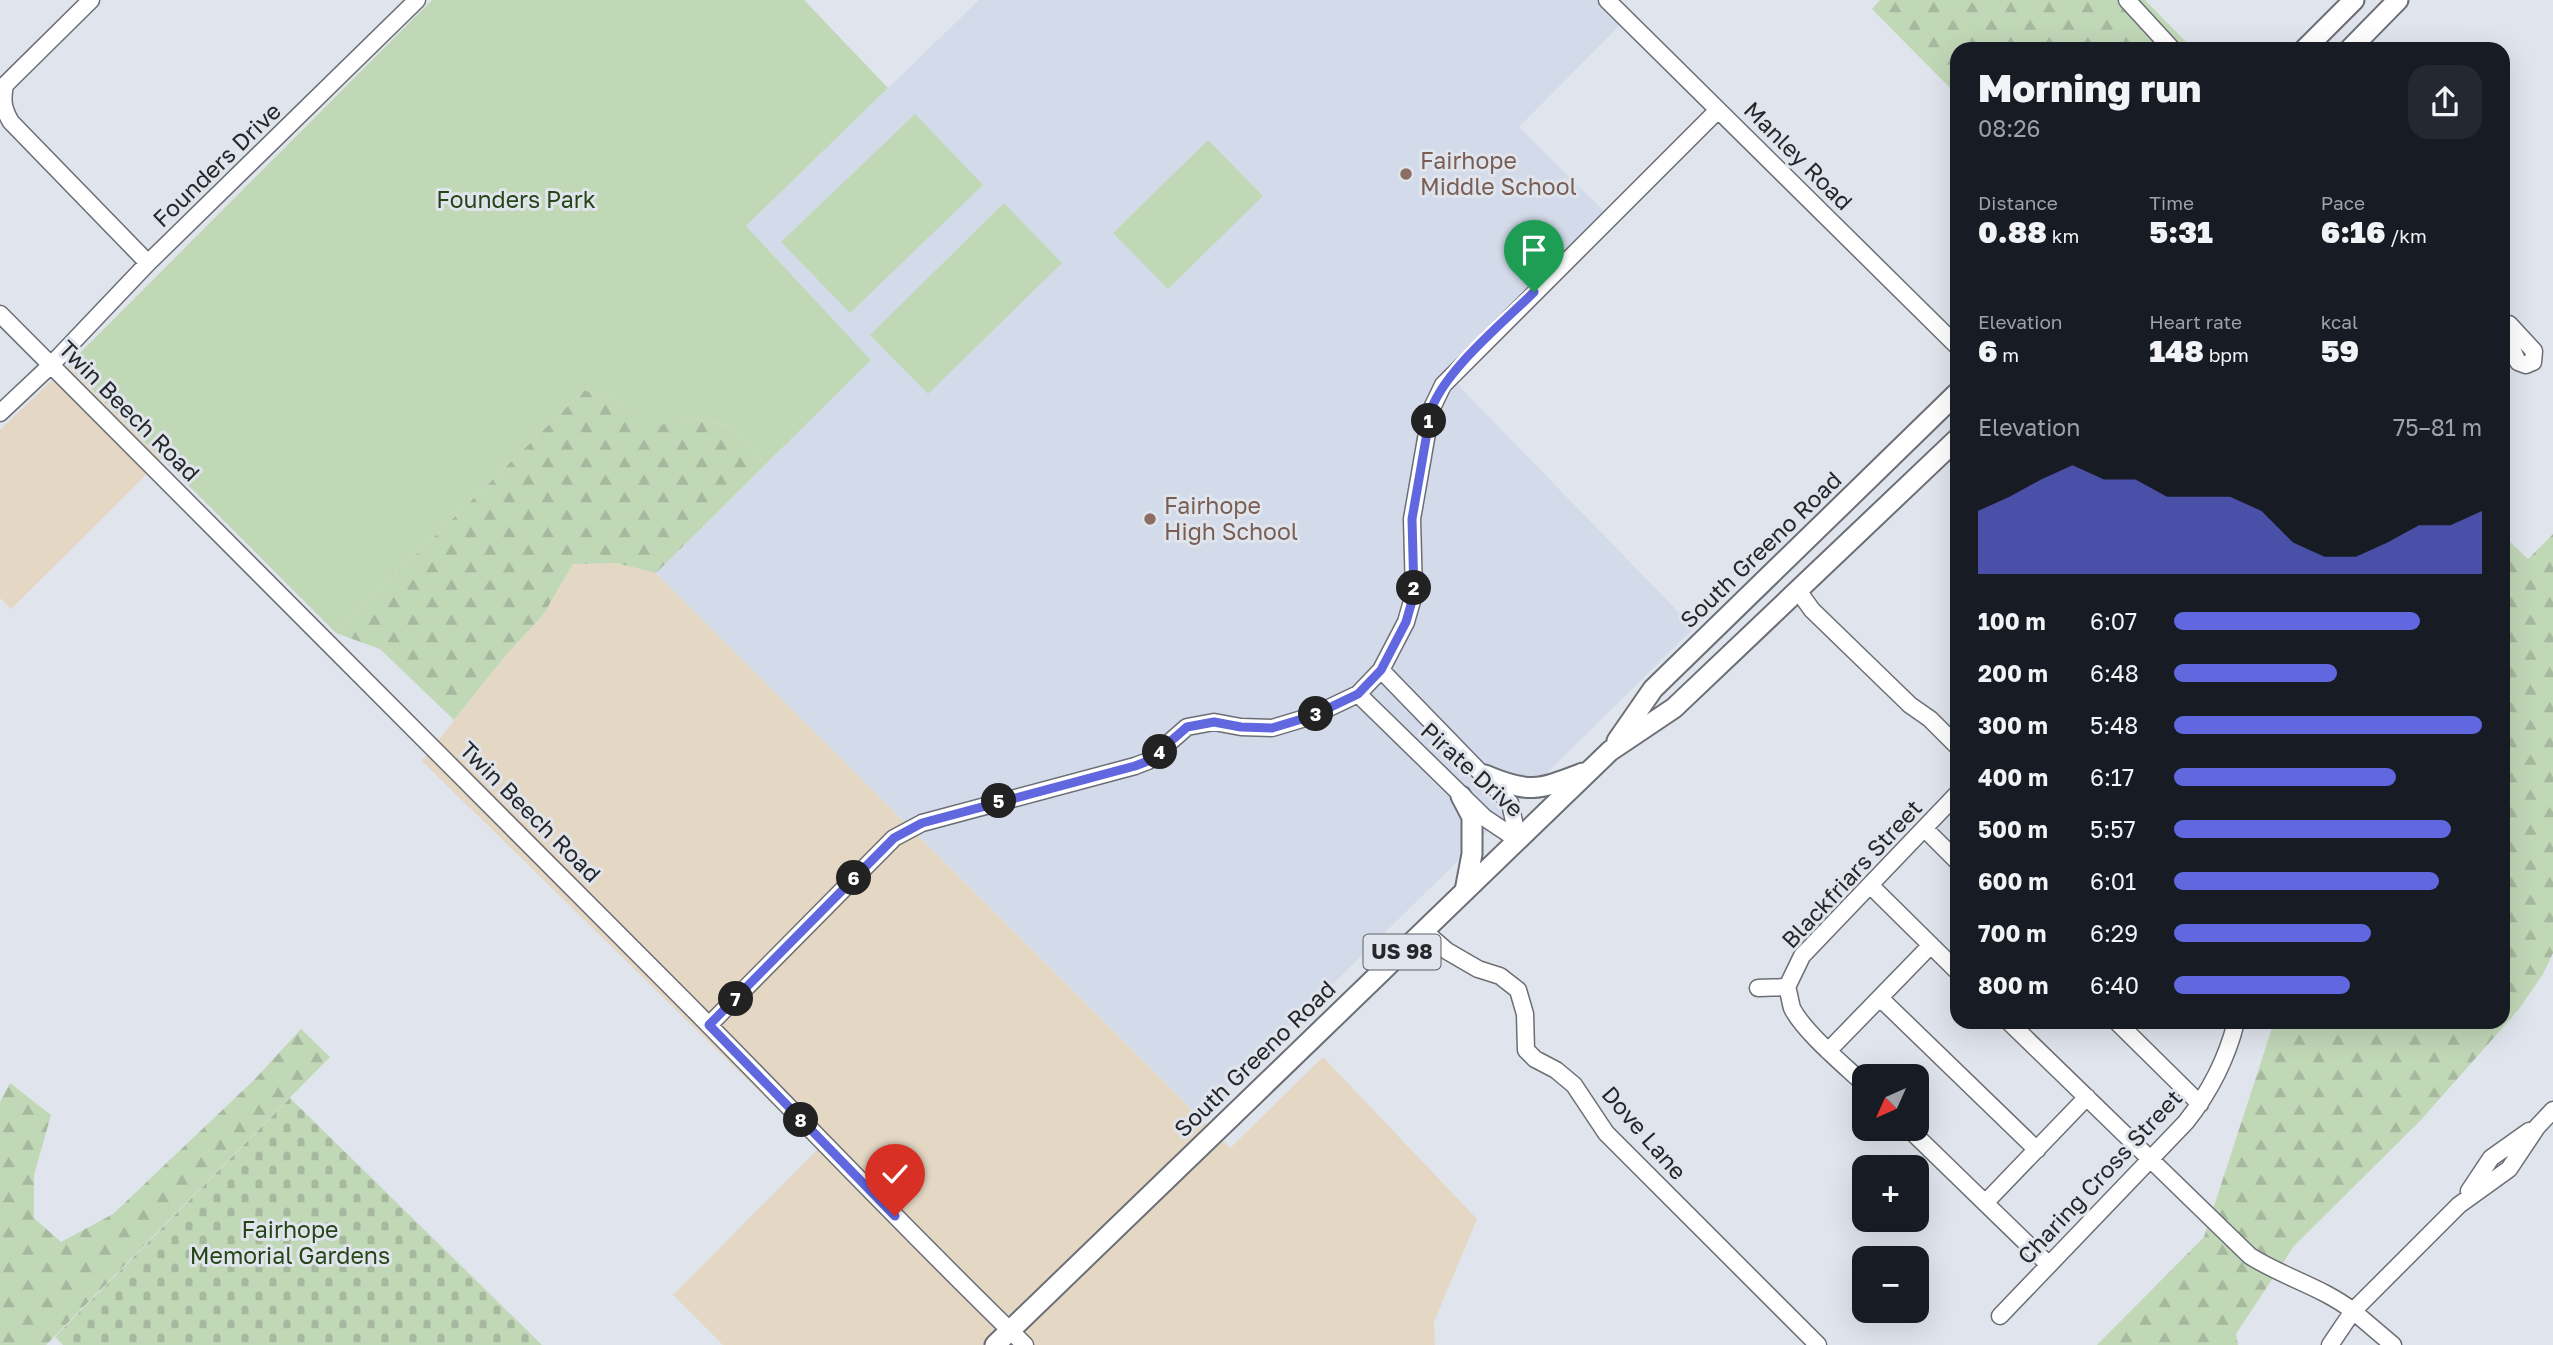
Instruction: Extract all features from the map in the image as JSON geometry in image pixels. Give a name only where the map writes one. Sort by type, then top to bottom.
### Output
[{"type":"main road","points":[[2312,42],[2354,0]]},
{"type":"main road","points":[[2357,42],[2398,0]]},
{"type":"main road","name":"South Greeno Road","points":[[1611,751],[1654,689],[1950,400]]},
{"type":"main road","name":"South Greeno Road","points":[[995,1345],[1590,770],[1611,751],[1674,708],[1950,446]]},
{"type":"main road","points":[[1485,775],[1513,787],[1531,789],[1590,770]]},
{"type":"main road","points":[[1461,796],[1472,817],[1472,854],[1465,891]]},
{"type":"street","points":[[91,0],[5,85],[1,100],[11,122],[148,263]]},
{"type":"street","name":"Founders Drive","points":[[0,413],[51,365],[148,263],[417,0]]},
{"type":"street","name":"Manley Road","points":[[1607,0],[1950,339]]},
{"type":"street","points":[[2127,0],[2166,42]]},
{"type":"street","points":[[709,1025],[894,838],[922,823],[1135,766],[1148,761],[1187,727],[1214,722],[1241,727],[1272,728],[1312,716],[1358,694],[1381,670],[1406,622],[1414,594],[1412,519],[1431,410],[1443,384],[1718,110]]},
{"type":"street","name":"Twin Beech Road","points":[[0,314],[1025,1345]]},
{"type":"street","points":[[1799,592],[1821,606],[1922,704],[1930,719],[1950,739]]},
{"type":"street","name":"Pirate Drive","points":[[1381,670],[1510,803],[1518,840]]},
{"type":"street","name":"Pirate Drive","points":[[1358,694],[1485,818],[1518,840]]},
{"type":"street","name":"Blackfriars Street","points":[[1787,987],[1802,956],[1950,801]]},
{"type":"street","points":[[1924,829],[1950,854]]},
{"type":"street","points":[[1871,886],[1950,964]]},
{"type":"street","name":"Dove Lane","points":[[1424,931],[1447,951],[1478,969],[1500,976],[1518,990],[1525,1014],[1527,1050],[1535,1059],[1566,1077],[1606,1133],[1818,1345]]},
{"type":"street","points":[[1828,1051],[1931,945]]},
{"type":"street","points":[[1758,988],[1787,987],[1793,1009],[1828,1051],[1852,1073]]},
{"type":"street","points":[[1880,998],[2037,1150]]},
{"type":"street","points":[[2016,1029],[2250,1256],[2268,1268],[2335,1298],[2393,1345]]},
{"type":"street","points":[[2124,1029],[2200,1104]]},
{"type":"street","name":"Charing Cross Street","points":[[2000,1316],[2200,1104],[2220,1069],[2232,1029]]},
{"type":"street","points":[[1985,1203],[2087,1097]]},
{"type":"street","points":[[2330,1345],[2353,1311],[2459,1205],[2491,1158],[2537,1127],[2553,1110]]},
{"type":"street","points":[[1921,1141],[2049,1265]]},
{"type":"shaded area","name":"Fairhope High School","points":[[979,0],[1599,0],[1622,23],[1519,127],[1614,221],[1454,381],[1694,628],[1199,1116],[656,573],[871,360],[746,226]]},
{"type":"shaded area","points":[[68,365],[162,459],[11,609],[0,598],[0,430]]},
{"type":"shaded area","points":[[616,563],[656,573],[1230,1148],[1323,1057],[1477,1219],[1434,1322],[1435,1345],[723,1345],[673,1295],[818,1149],[422,761],[506,655],[543,615],[573,564]]},
{"type":"green space","name":"Founders Park","points":[[432,0],[804,0],[888,88],[746,226],[871,360],[765,465],[726,425],[684,417],[653,428],[621,402],[584,390],[336,633],[68,365]]},
{"type":"green space","points":[[1880,0],[2145,0],[2186,42],[1950,42],[1950,88],[1872,9]]},
{"type":"green space","points":[[915,114],[983,185],[850,313],[781,242]]},
{"type":"green space","points":[[1208,140],[1263,196],[1168,289],[1113,233]]},
{"type":"green space","points":[[1004,203],[1062,263],[928,394],[870,335]]},
{"type":"green space","points":[[584,390],[621,402],[653,427],[684,417],[726,425],[765,465],[656,573],[616,563],[573,564],[543,615],[506,655],[454,720],[380,649],[336,633]]},
{"type":"green space","points":[[2553,534],[2553,953],[2543,974],[2510,1019],[2510,542],[2528,559]]},
{"type":"green space","points":[[301,1029],[330,1057],[46,1345],[0,1345],[0,1102],[10,1083],[51,1115],[34,1175],[34,1218],[61,1242],[113,1214],[255,1079]]},
{"type":"green space","points":[[2272,1029],[2501,1029],[2420,1121],[2294,1246],[2236,1334],[2238,1345],[2097,1345],[2204,1237]]},
{"type":"green space","name":"Fairhope Memorial Gardens","points":[[290,1098],[542,1345],[63,1345],[55,1337]]},
{"type":"place","name":"Fairhope Middle School","points":[[1406,174]]},
{"type":"place","name":"Fairhope High School","points":[[1150,519]]},
{"type":"route","points":[[895,1216],[709,1025],[894,838],[922,823],[962,810],[1135,766],[1160,752],[1187,727],[1214,722],[1241,727],[1272,728],[1312,716],[1358,694],[1381,670],[1406,622],[1414,594],[1412,519],[1435,397],[1451,375],[1534,292]]}]
